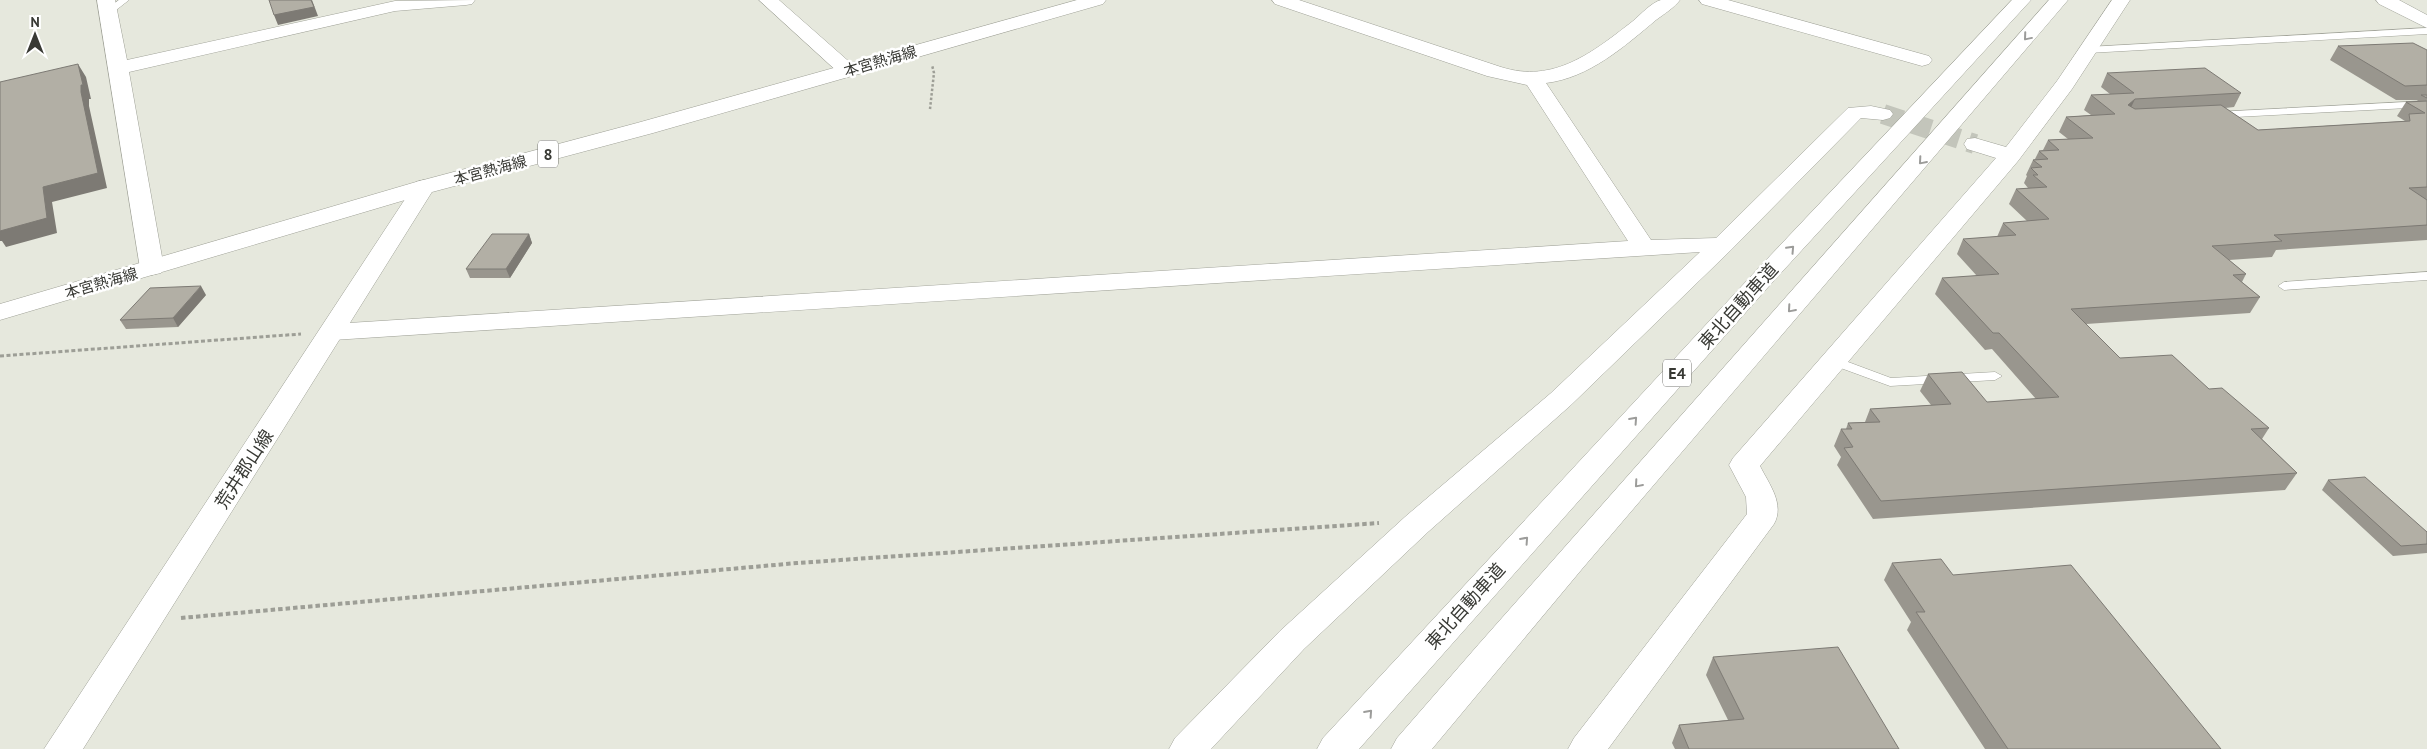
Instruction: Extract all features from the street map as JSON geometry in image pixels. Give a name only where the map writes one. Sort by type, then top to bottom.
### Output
[{"type":"main road","points":[[119,68],[384,4],[466,0]]},
{"type":"main road","points":[[768,0],[847,70]]},
{"type":"main road","name":"本宮熱海線","points":[[0,312],[424,188],[1097,0]]},
{"type":"main road","points":[[1281,0],[1472,64],[1504,74],[1533,79],[1567,73],[1586,63],[1671,0]]},
{"type":"main road","points":[[1708,0],[1922,60]]},
{"type":"main road","name":"東北自動車道","points":[[1336,749],[1761,280],[2022,0]]},
{"type":"main road","name":"E4","points":[[1410,749],[1655,464],[1949,130],[2059,0]]},
{"type":"main road","points":[[1587,749],[1762,516],[1760,497],[1744,465],[1832,360],[2010,156],[2065,85],[2120,0]]},
{"type":"main road","points":[[2385,0],[2427,22]]},
{"type":"main road","points":[[107,6],[152,268]]},
{"type":"main road","points":[[1533,79],[1644,247]]},
{"type":"main road","points":[[1188,749],[1292,640],[1417,524],[1561,398],[1722,245],[1855,112],[1883,114]]},
{"type":"main road","points":[[1975,144],[2010,156]]},
{"type":"main road","name":"荒井郡山線","points":[[63,749],[424,188]]},
{"type":"main road","points":[[333,332],[1644,247],[1722,245]]},
{"type":"lane","points":[[107,6],[125,0]]},
{"type":"lane","points":[[2088,50],[2427,31]]},
{"type":"lane","points":[[2208,115],[2427,104]]},
{"type":"lane","points":[[2284,286],[2427,276]]},
{"type":"lane","points":[[1832,360],[1890,382],[1995,376]]},
{"type":"path","points":[[916,51],[926,57],[934,66],[930,109]]},
{"type":"path","points":[[0,356],[333,332]]},
{"type":"path","points":[[146,621],[798,563],[1396,522],[1417,524]]},
{"type":"building","points":[[269,0],[311,0],[314,7],[274,15]]},
{"type":"building","points":[[2413,43],[2427,50],[2427,85],[2405,86],[2338,46]]},
{"type":"building","points":[[78,64],[83,85],[81,85],[81,92],[98,173],[43,187],[47,218],[0,231],[0,82]]},
{"type":"building","points":[[2205,68],[2241,93],[2135,99],[2128,105],[2135,109],[2221,105],[2258,130],[2410,121],[2409,114],[2425,113],[2406,102],[2427,101],[2427,187],[2409,188],[2427,200],[2427,225],[2274,235],[2282,241],[2212,246],[2246,274],[2233,275],[2260,297],[2071,309],[2120,358],[2172,355],[2209,389],[2222,388],[2269,428],[2251,429],[2297,473],[1881,501],[1844,448],[1853,447],[1841,429],[1852,429],[1848,423],[1880,422],[1870,409],[1951,404],[1928,374],[1962,372],[1987,402],[2059,397],[1999,333],[1993,333],[1942,278],[1999,274],[1963,239],[2016,235],[2003,223],[2049,219],[2016,189],[2047,187],[2033,175],[2038,175],[2031,168],[2042,167],[2033,160],[2048,159],[2039,151],[2059,150],[2048,140],[2093,138],[2066,117],[2115,114],[2091,95],[2134,93],[2107,73]]},
{"type":"building","points":[[492,234],[529,234],[506,269],[466,269]]},
{"type":"building","points":[[201,286],[173,318],[120,320],[150,288]]},
{"type":"building","points":[[2365,477],[2427,532],[2427,544],[2401,546],[2328,480]]},
{"type":"building","points":[[1941,559],[1953,575],[2071,565],[2221,749],[2008,749],[1916,612],[1925,612],[1892,563]]},
{"type":"building","points":[[1838,647],[1899,749],[1689,749],[1679,725],[1744,719],[1713,657]]},
{"type":"tunnel","points":[[1883,114],[1975,144]]}]
